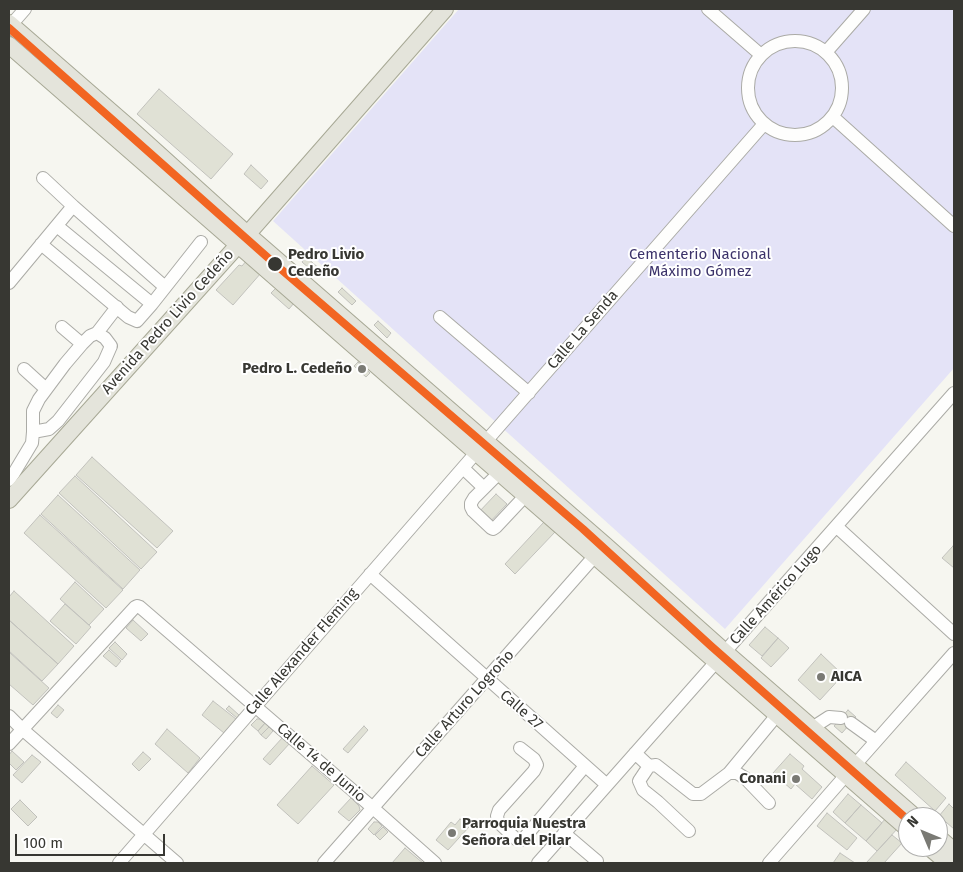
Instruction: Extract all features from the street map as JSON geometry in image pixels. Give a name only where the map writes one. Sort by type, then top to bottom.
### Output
[{"type":"main road","name":"Avenida Pedro Livio Cedeño","points":[[9,500],[445,9]]},
{"type":"main road","points":[[10,24],[131,129],[242,239]]},
{"type":"main road","points":[[9,45],[242,239],[600,550],[720,657],[777,715],[901,807]]},
{"type":"main road","points":[[481,447],[500,472],[526,495],[600,550]]},
{"type":"main road","points":[[720,657],[812,728],[898,819]]},
{"type":"street","points":[[10,24],[25,9]]},
{"type":"street","points":[[708,9],[761,55]]},
{"type":"street","points":[[827,51],[864,9]]},
{"type":"street","points":[[788,40],[805,41],[827,51],[838,66],[842,79],[842,97],[833,117],[826,124],[806,134],[791,135],[776,132],[764,124],[755,114],[750,102],[748,88],[749,77],[761,55],[774,45],[788,40]]},
{"type":"street","points":[[833,117],[954,226]]},
{"type":"street","name":"Calle La Senda","points":[[481,447],[764,124]]},
{"type":"street","points":[[44,178],[165,288]]},
{"type":"street","points":[[9,283],[73,206]]},
{"type":"street","points":[[57,226],[152,304]]},
{"type":"street","points":[[42,244],[128,316],[137,321],[201,242]]},
{"type":"street","points":[[9,480],[32,443],[33,412],[39,399],[82,344],[90,336],[97,333],[117,307]]},
{"type":"street","points":[[440,317],[528,393]]},
{"type":"street","points":[[62,327],[82,344]]},
{"type":"street","points":[[33,432],[49,429],[58,421],[104,362],[111,346],[105,338],[97,333]]},
{"type":"street","points":[[24,369],[46,389]]},
{"type":"street","name":"Calle Américo Lugo","points":[[538,863],[953,398]]},
{"type":"street","name":"Calle Alexander Fleming","points":[[119,863],[481,447]]},
{"type":"street","points":[[463,468],[484,488]]},
{"type":"street","points":[[500,472],[471,503],[473,511],[491,528],[496,527],[526,495]]},
{"type":"street","points":[[837,527],[954,634]]},
{"type":"street","name":"Calle Arturo Logroño","points":[[324,863],[600,550]]},
{"type":"street","name":"Calle 27","points":[[370,574],[607,785]]},
{"type":"street","name":"Calle 14 de Junio","points":[[22,729],[137,606],[435,863]]},
{"type":"street","points":[[770,863],[954,653]]},
{"type":"street","points":[[689,831],[643,790],[639,781],[649,766],[656,765],[693,794],[702,794],[729,773],[777,715]]},
{"type":"street","points":[[9,716],[176,863]]},
{"type":"street","points":[[812,728],[829,717],[846,720],[876,741]]},
{"type":"street","points":[[9,744],[22,729]]},
{"type":"street","points":[[520,748],[534,759],[537,765],[534,771],[499,810],[497,816],[498,822],[516,839],[521,840],[525,838],[585,766]]},
{"type":"street","points":[[635,753],[649,766]]},
{"type":"street","points":[[729,773],[737,773],[745,778],[769,803]]},
{"type":"street","points":[[564,833],[597,861]]},
{"type":"green space","name":"Cementerio Nacional Máximo Gómez","points":[[459,9],[954,9],[954,368],[725,629],[273,221]]},
{"type":"building","points":[[159,89],[233,154],[211,179],[137,114]]},
{"type":"building","points":[[251,165],[268,181],[261,189],[244,174]]},
{"type":"building","name":"Pedro Livio Cedeño","points":[[306,257],[321,270],[317,275],[302,262]]},
{"type":"building","points":[[247,260],[261,273],[233,305],[216,290],[239,265],[242,266]]},
{"type":"building","name":"Pedro Livio Cedeño","points":[[277,287],[294,303],[289,309],[271,293]]},
{"type":"building","name":"Pedro Livio Cedeño","points":[[342,288],[356,301],[352,305],[338,292]]},
{"type":"building","name":"Pedro Livio Cedeño","points":[[378,321],[391,333],[387,338],[374,325]]},
{"type":"building","name":"Pedro L. Cedeño","points":[[358,362],[370,373],[366,377],[354,366]]},
{"type":"building","points":[[92,457],[173,531],[157,548],[76,475]]},
{"type":"building","points":[[75,476],[157,552],[141,569],[59,493]]},
{"type":"building","points":[[496,494],[507,504],[488,524],[478,513]]},
{"type":"building","points":[[58,495],[140,570],[123,589],[41,514]]},
{"type":"building","points":[[40,515],[123,590],[106,608],[24,533]]},
{"type":"building","points":[[544,522],[555,532],[515,574],[505,564]]},
{"type":"building","points":[[954,547],[954,568],[942,558]]},
{"type":"building","points":[[75,582],[104,609],[89,625],[60,599]]},
{"type":"building","points":[[14,591],[74,646],[58,664],[9,620],[9,597]]},
{"type":"building","points":[[65,604],[91,627],[76,644],[50,621]]},
{"type":"building","points":[[9,620],[58,664],[42,681],[9,651]]},
{"type":"building","points":[[133,620],[148,634],[141,641],[126,628]]},
{"type":"building","points":[[765,627],[778,638],[762,656],[749,645]]},
{"type":"building","points":[[778,638],[789,648],[771,667],[761,658]]},
{"type":"building","points":[[115,642],[127,654],[122,660],[109,648]]},
{"type":"building","points":[[109,650],[121,661],[116,667],[103,656]]},
{"type":"building","points":[[9,652],[49,688],[33,705],[9,684]]},
{"type":"building","name":"AICA","points":[[821,654],[843,675],[820,700],[798,680]]},
{"type":"building","points":[[213,701],[236,719],[224,733],[202,715]]},
{"type":"building","points":[[58,705],[64,710],[57,718],[51,713]]},
{"type":"building","points":[[229,706],[239,715],[237,718],[226,709]]},
{"type":"building","points":[[848,710],[856,717],[842,733],[834,726]]},
{"type":"building","points":[[257,719],[265,723],[258,731],[251,725]]},
{"type":"building","points":[[265,723],[269,727],[261,735],[258,731]]},
{"type":"building","points":[[364,726],[368,730],[348,753],[343,749]]},
{"type":"building","points":[[269,727],[273,731],[266,739],[261,735]]},
{"type":"building","points":[[167,729],[200,758],[188,773],[155,744]]},
{"type":"building","points":[[283,737],[290,743],[270,765],[263,759]]},
{"type":"building","points":[[12,751],[24,762],[16,770],[9,763],[9,755]]},
{"type":"building","points":[[143,752],[151,759],[139,771],[132,764]]},
{"type":"building","name":"Conani","points":[[790,754],[804,766],[802,769],[822,787],[812,799],[795,784],[791,789],[773,773]]},
{"type":"building","points":[[32,755],[41,762],[22,783],[13,775]]},
{"type":"building","points":[[906,762],[946,798],[938,807],[931,807],[895,775]]},
{"type":"building","points":[[312,766],[334,785],[298,824],[277,805]]},
{"type":"building","points":[[848,794],[861,805],[845,823],[833,812]]},
{"type":"building","points":[[351,798],[359,806],[360,810],[349,821],[338,812]]},
{"type":"building","points":[[20,800],[37,817],[28,826],[11,809]]},
{"type":"building","points":[[949,804],[954,809],[954,829],[948,824],[946,807]]},
{"type":"building","points":[[861,805],[882,823],[866,841],[845,823]]},
{"type":"building","points":[[827,813],[857,838],[847,850],[817,826]]},
{"type":"building","points":[[886,818],[898,828],[877,851],[866,841]]},
{"type":"building","name":"Parroquia Nuestra Señora del Pilar","points":[[460,819],[469,827],[448,850],[436,840],[451,822],[455,825]]},
{"type":"building","points":[[374,822],[378,822],[382,826],[374,835],[368,829]]},
{"type":"building","points":[[383,827],[388,832],[380,840],[375,835]]},
{"type":"building","points":[[892,835],[898,840],[898,847],[884,863],[866,863]]},
{"type":"building","points":[[405,848],[423,863],[392,863]]},
{"type":"building","points":[[840,853],[855,863],[833,863]]},
{"type":"transit line","points":[[9,28],[275,264],[583,529],[711,646],[898,811]]},
{"type":"place","name":"Pedro Livio Cedeño","points":[[275,264]]},
{"type":"place","name":"Pedro L. Cedeño","points":[[362,369]]},
{"type":"place","name":"AICA","points":[[821,677]]},
{"type":"place","name":"Conani","points":[[796,779]]},
{"type":"place","name":"Parroquia Nuestra Señora del Pilar","points":[[452,833]]}]
